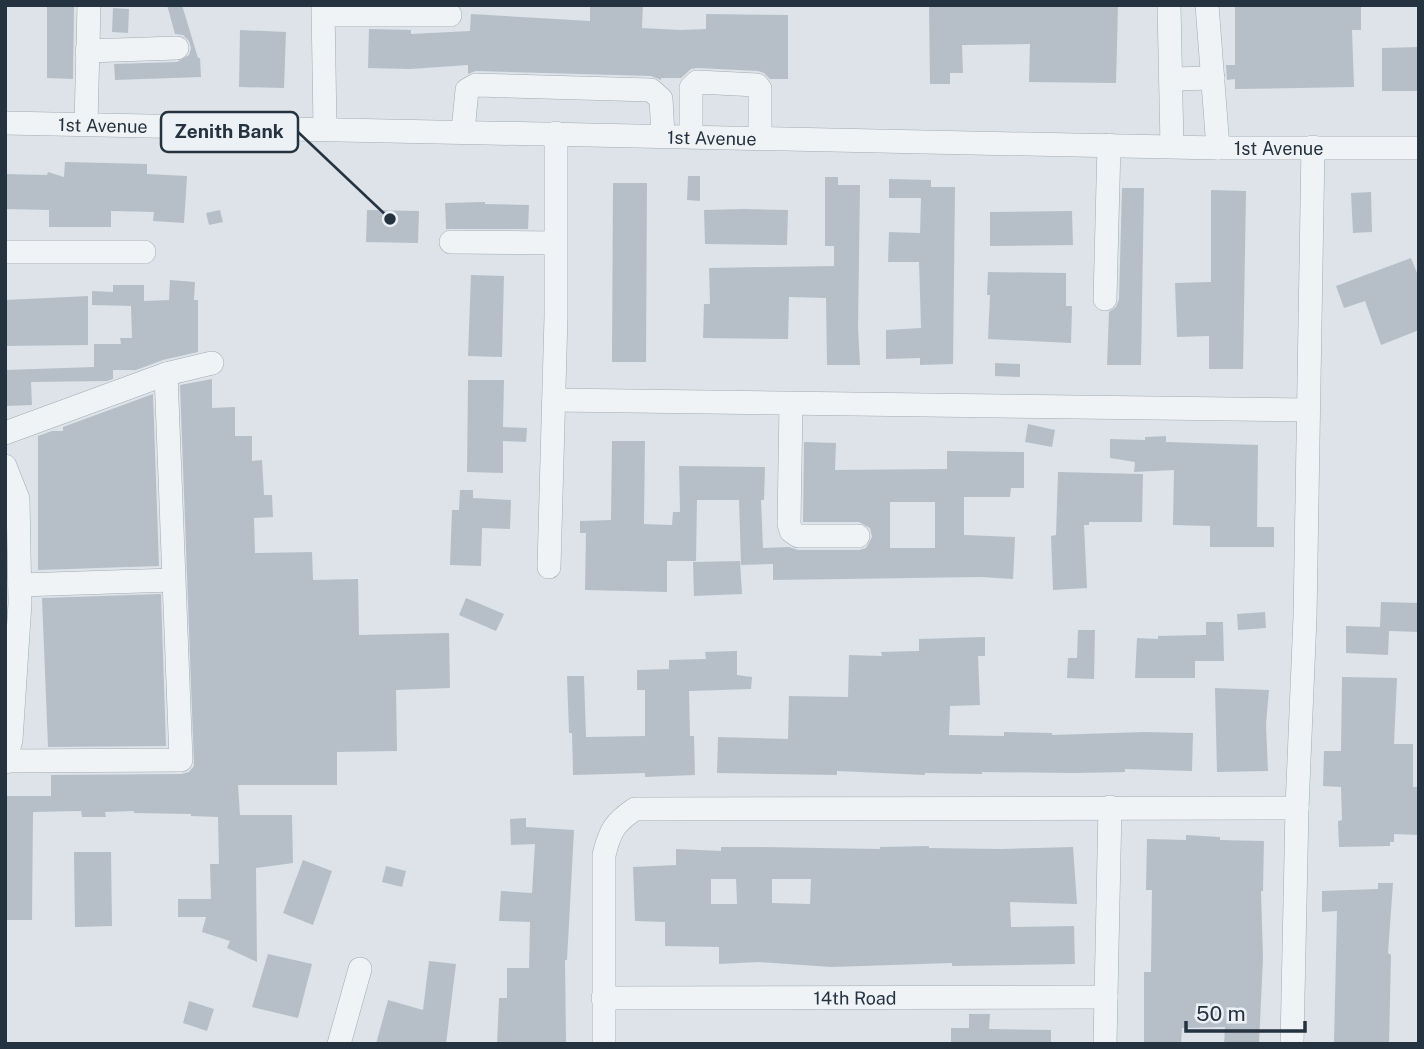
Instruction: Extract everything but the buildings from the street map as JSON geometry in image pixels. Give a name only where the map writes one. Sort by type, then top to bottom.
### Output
[{"type":"street","points":[[86,124],[89,5]]},
{"type":"street","points":[[1169,5],[1172,146]]},
{"type":"street","points":[[1208,5],[1218,148]]},
{"type":"street","points":[[325,128],[323,10],[450,15]]},
{"type":"street","points":[[88,51],[177,48]]},
{"type":"street","points":[[1172,79],[1213,78]]},
{"type":"street","points":[[691,136],[691,88],[697,82],[757,85],[760,89],[760,137]]},
{"type":"street","points":[[463,131],[467,90],[476,85],[651,90],[661,99],[663,135]]},
{"type":"street","name":"1st Avenue","points":[[5,123],[1218,148],[1419,148]]},
{"type":"street","points":[[549,567],[554,400],[556,133]]},
{"type":"street","points":[[1105,299],[1109,145]]},
{"type":"street","points":[[1292,1044],[1297,808],[1305,617],[1313,147]]},
{"type":"street","points":[[451,242],[555,243]]},
{"type":"street","points":[[5,252],[145,252]]},
{"type":"street","points":[[5,433],[166,374],[212,363]]},
{"type":"street","points":[[5,466],[18,499],[20,585],[11,740],[6,762],[181,761],[166,374]]},
{"type":"street","points":[[554,400],[1307,410]]},
{"type":"street","points":[[791,404],[791,531],[798,536],[858,536]]},
{"type":"street","points":[[20,585],[173,580]]},
{"type":"street","points":[[1105,1044],[1110,807]]},
{"type":"street","points":[[604,1044],[604,855],[610,833],[621,818],[635,809],[1297,808]]},
{"type":"street","points":[[339,1044],[360,969]]},
{"type":"street","name":"14th Road","points":[[603,998],[1106,998]]},
{"type":"place","name":"Zenith Bank","points":[[390,219]]}]
